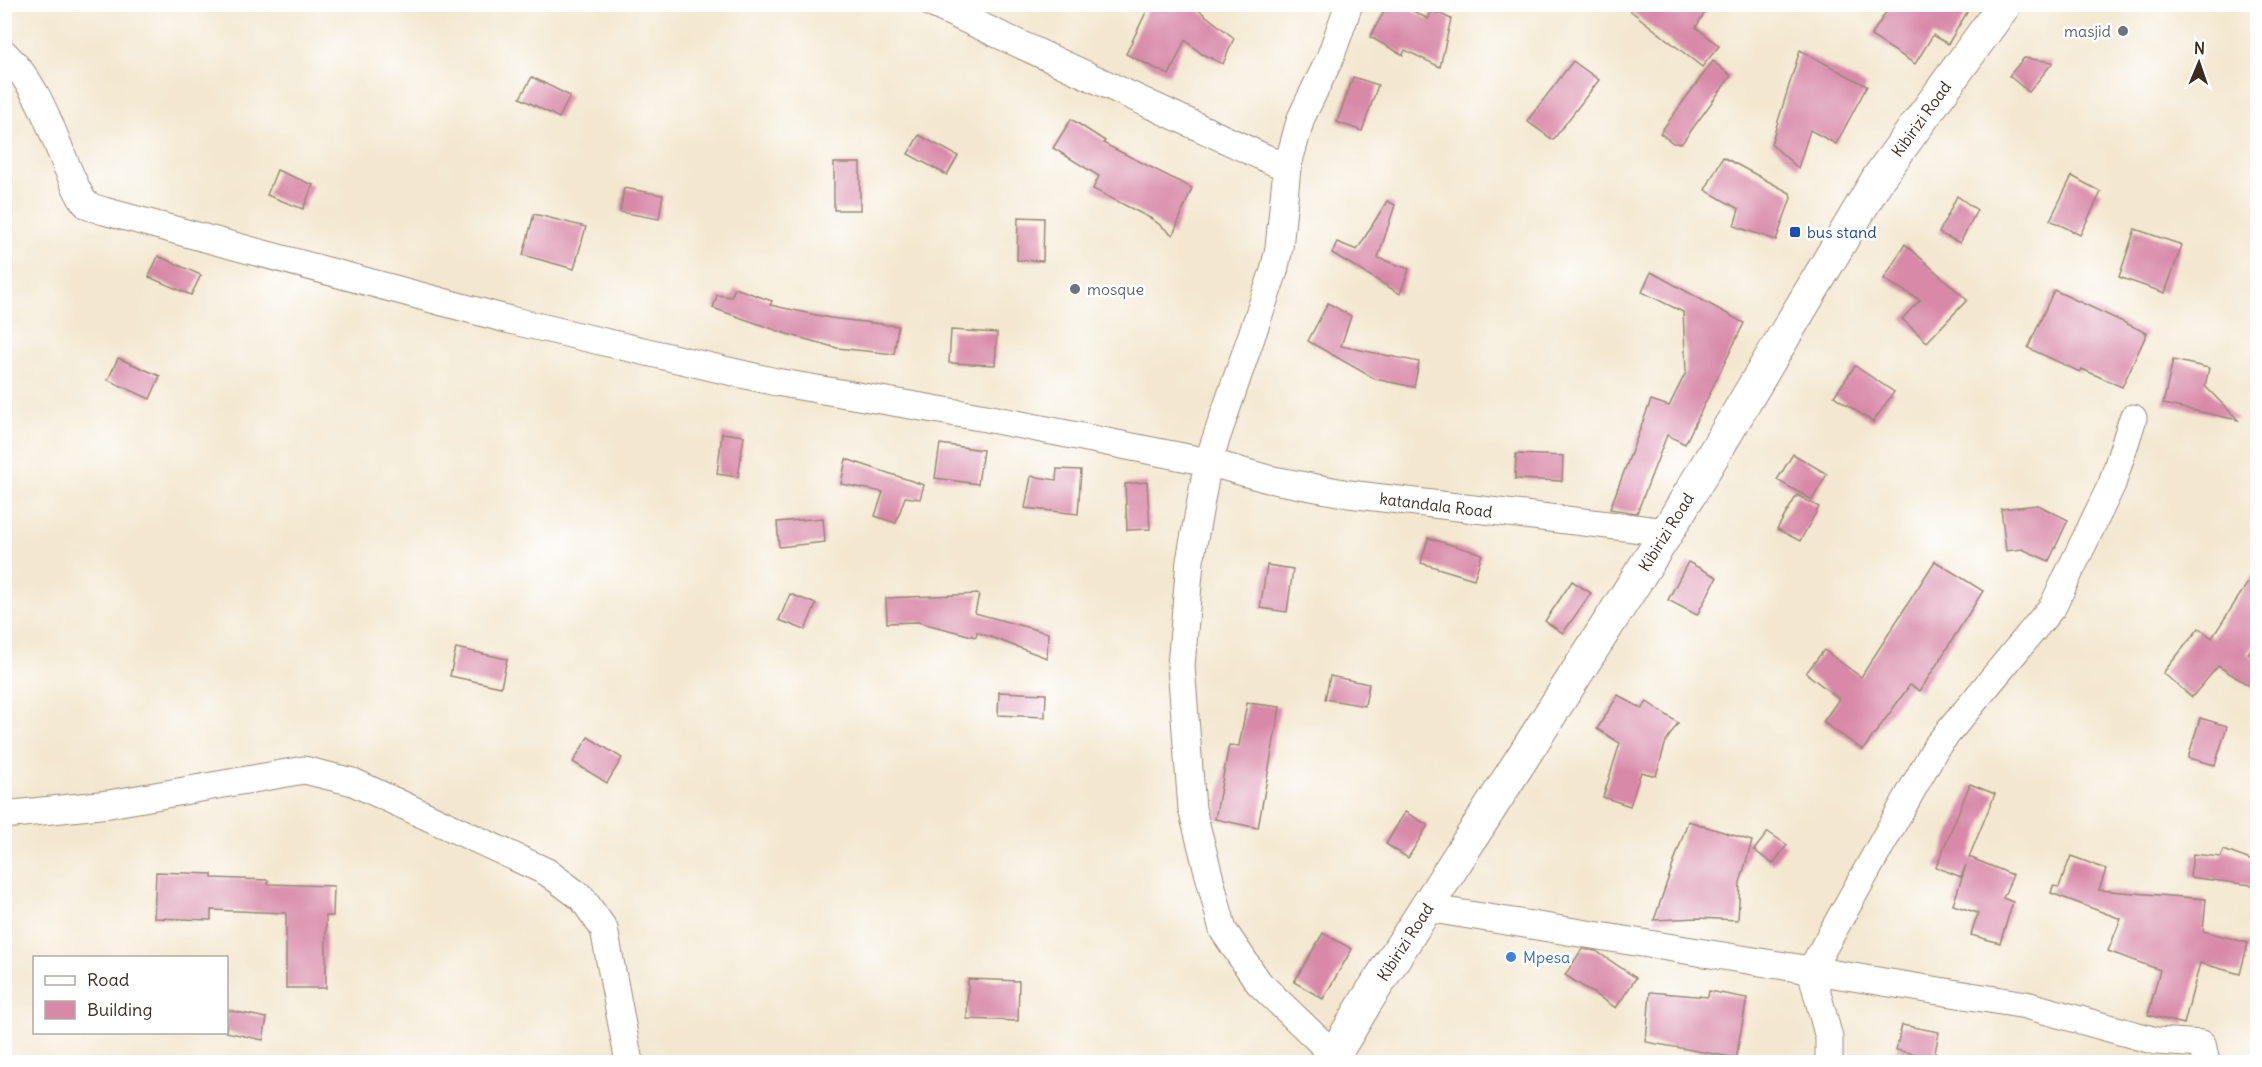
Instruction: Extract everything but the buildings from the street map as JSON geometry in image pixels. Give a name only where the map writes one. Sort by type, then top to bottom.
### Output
[{"type":"street","points":[[933,4],[1287,168]]},
{"type":"street","points":[[1333,1059],[1258,983],[1222,930],[1192,810],[1181,666],[1190,561],[1208,462],[1274,271],[1279,248],[1287,168],[1301,118],[1330,58],[1349,4]]},
{"type":"street","name":"Kibirizi Road","points":[[1333,1059],[1426,908],[1667,532],[1879,177],[2005,4]]},
{"type":"street","name":"katandala Road","points":[[4,53],[22,70],[39,96],[75,187],[88,206],[510,320],[776,382],[986,418],[1208,462],[1268,480],[1349,494],[1667,532]]},
{"type":"street","points":[[1828,1062],[1829,1038],[1811,970],[1936,747],[2053,606],[2112,484],[2133,418]]},
{"type":"street","points":[[4,815],[109,804],[304,770],[353,782],[547,872],[582,898],[604,929],[629,1062]]},
{"type":"street","points":[[1426,908],[2026,1005],[2150,1040],[2202,1044],[2206,1062]]},
{"type":"place","name":"masjid","points":[[2123,31]]},
{"type":"place","name":"bus stand","points":[[1795,232]]},
{"type":"place","name":"mosque","points":[[1075,289]]},
{"type":"place","name":"Mpesa","points":[[1511,957]]}]
